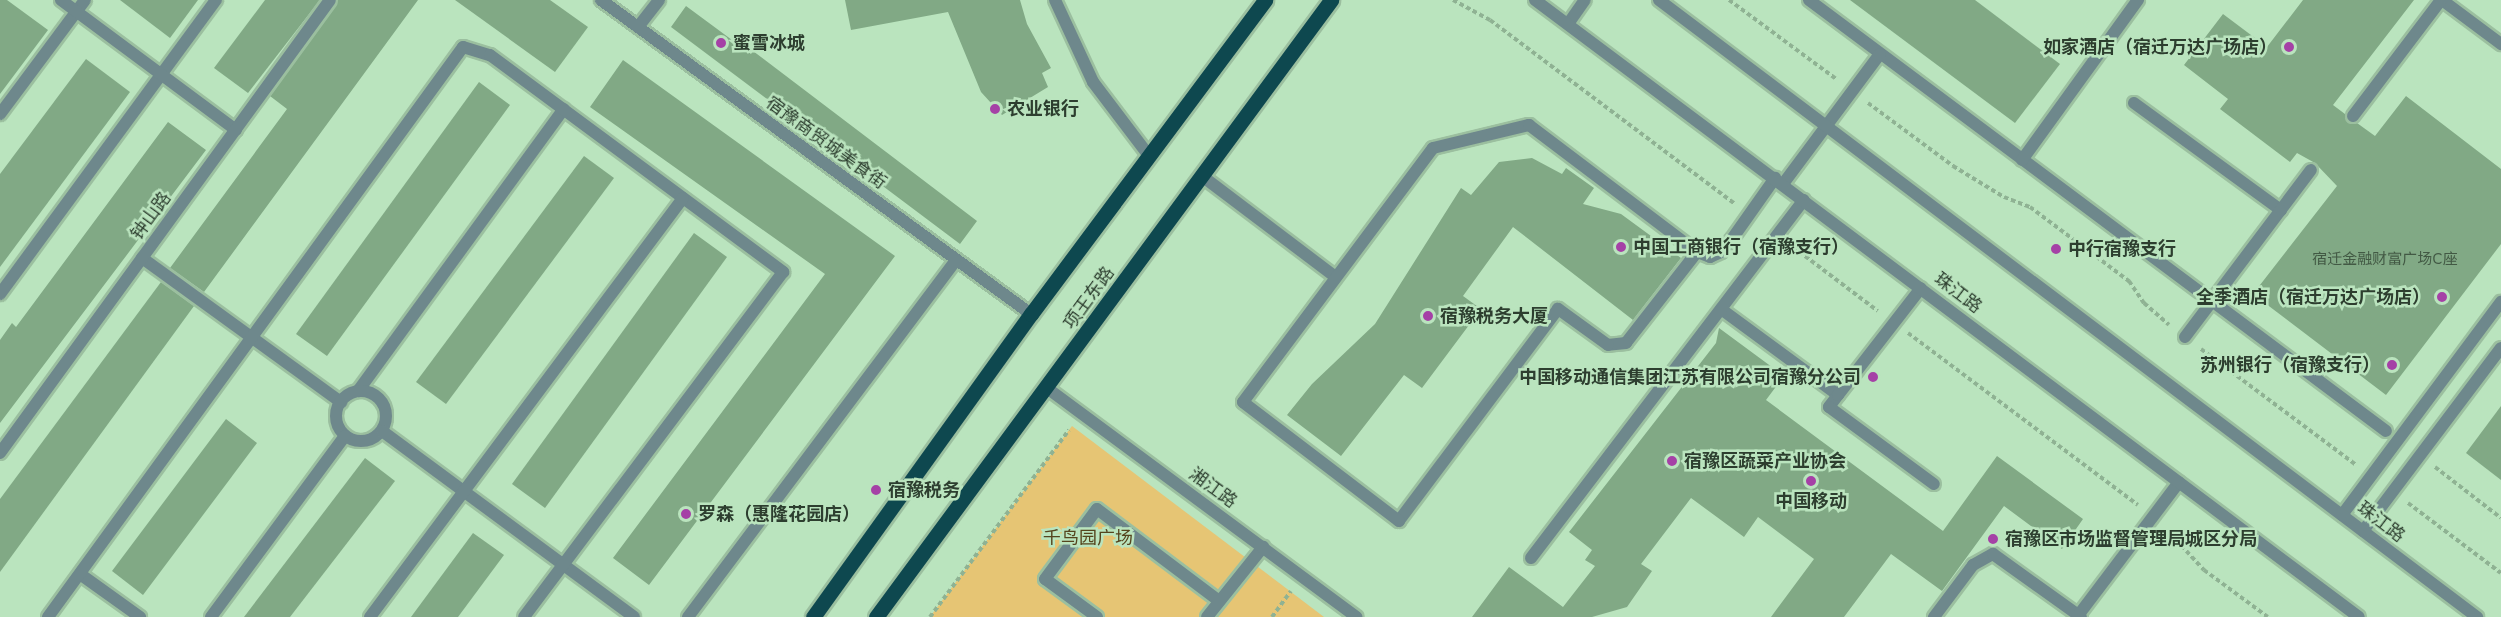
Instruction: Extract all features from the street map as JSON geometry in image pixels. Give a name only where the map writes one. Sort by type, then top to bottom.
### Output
[{"type":"main road","name":"项王东路","points":[[813,617],[1031,314],[1265,0]]},
{"type":"main road","name":"项王东路","points":[[876,617],[1331,0]]},
{"type":"street","points":[[61,0],[236,130]]},
{"type":"street","points":[[0,114],[85,0]]},
{"type":"street","points":[[1,290],[216,0]]},
{"type":"street","name":"钟山路","points":[[0,453],[330,0]]},
{"type":"street","name":"宿豫商贸城美食街","points":[[601,0],[1031,314]]},
{"type":"street","points":[[638,27],[659,0]]},
{"type":"street","points":[[1055,0],[1093,82],[1150,157]]},
{"type":"street","name":"珠江路","points":[[1535,0],[2359,617]]},
{"type":"street","points":[[1568,24],[1585,0]]},
{"type":"street","name":"珠江路","points":[[1659,0],[2477,617]]},
{"type":"street","points":[[1809,0],[2386,431]]},
{"type":"street","points":[[2022,160],[2138,0]]},
{"type":"street","points":[[2353,116],[2441,0],[2501,44]]},
{"type":"street","points":[[48,617],[464,47],[490,55],[783,272],[524,617]]},
{"type":"street","points":[[1697,252],[1626,343],[1608,345],[1558,309],[1399,521],[1243,402],[1334,276],[1433,148],[1529,125],[1697,252],[1710,257],[1721,252],[1827,126],[1880,54]]},
{"type":"street","points":[[2134,103],[2281,210]]},
{"type":"street","points":[[382,431],[360,441],[345,436],[337,422],[341,402],[358,391],[564,109]]},
{"type":"street","points":[[2185,337],[2311,170]]},
{"type":"street","points":[[1202,176],[1334,276]]},
{"type":"street","points":[[370,617],[683,198]]},
{"type":"street","points":[[1531,558],[1804,200]]},
{"type":"street","points":[[142,258],[341,402]]},
{"type":"street","points":[[688,617],[956,260]]},
{"type":"street","points":[[1921,288],[1829,407],[1934,484]]},
{"type":"street","points":[[2342,515],[2501,302]]},
{"type":"street","points":[[1721,309],[1838,395]]},
{"type":"street","points":[[2363,531],[2501,348]]},
{"type":"street","name":"湘江路","points":[[1047,388],[1357,617]]},
{"type":"street","points":[[358,391],[380,400],[386,415],[382,431]]},
{"type":"street","points":[[382,431],[634,617]]},
{"type":"street","points":[[211,617],[345,436]]},
{"type":"street","points":[[1935,617],[1973,565],[1993,554],[2079,616],[2179,482]]},
{"type":"street","points":[[1097,617],[1045,579],[1097,509],[1219,601]]},
{"type":"street","points":[[1207,617],[1263,547]]},
{"type":"street","points":[[80,574],[140,617]]},
{"type":"path","points":[[1453,0],[1490,20],[1750,215]]},
{"type":"path","points":[[1729,0],[1953,166],[2004,197],[2030,207],[2129,281],[2156,316],[2371,476]]},
{"type":"path","points":[[1777,235],[2153,516],[2204,570],[2268,617]]},
{"type":"path","points":[[2420,456],[2501,518]]},
{"type":"path","points":[[2393,492],[2501,573]]},
{"type":"path","points":[[1272,617],[1303,576]]},
{"type":"green space","name":"千鸟园广场","points":[[1072,426],[1324,617],[930,617]]},
{"type":"building","points":[[0,0],[7,0],[48,30],[0,94]]},
{"type":"building","points":[[120,0],[198,0],[170,38]]},
{"type":"building","points":[[265,0],[320,0],[248,93],[214,68]]},
{"type":"building","points":[[338,0],[418,0],[204,292],[170,268],[287,109],[270,96]]},
{"type":"building","points":[[455,0],[550,0],[588,27],[555,72]]},
{"type":"building","points":[[845,0],[1020,0],[1027,24],[1051,68],[1042,73],[1048,87],[1002,115],[981,92],[948,12],[851,30]]},
{"type":"building","points":[[1850,0],[1975,0],[2060,64],[2015,123]]},
{"type":"building","points":[[2303,0],[2414,0],[2333,105],[2345,114],[2349,123],[2357,123],[2375,136],[2406,96],[2501,169],[2501,244],[2386,395],[2253,294],[2337,186],[2315,163],[2297,153],[2290,162],[2220,109],[2228,99],[2184,65],[2223,14],[2267,47]]},
{"type":"building","points":[[686,6],[751,54],[753,51],[977,221],[960,244],[671,27]]},
{"type":"building","points":[[86,59],[130,92],[0,267],[0,174]]},
{"type":"building","points":[[623,60],[895,256],[649,585],[613,558],[825,274],[590,107]]},
{"type":"building","points":[[479,82],[510,105],[327,356],[296,334]]},
{"type":"building","points":[[168,122],[206,150],[0,423],[0,340],[12,323],[16,327]]},
{"type":"building","points":[[584,156],[614,178],[446,404],[416,382]]},
{"type":"building","points":[[1532,158],[1562,174],[1566,168],[1594,188],[1583,204],[1621,214],[1681,258],[1633,320],[1513,227],[1463,296],[1481,309],[1422,388],[1404,375],[1341,456],[1287,415],[1312,384],[1375,324],[1461,188],[1471,195],[1499,162]]},
{"type":"building","points":[[694,233],[727,257],[545,508],[512,484]]},
{"type":"building","points":[[161,282],[194,306],[0,572],[0,499]]},
{"type":"building","points":[[1719,328],[1784,376],[1766,400],[1943,531],[1997,456],[2083,519],[2062,549],[2004,506],[1942,591],[1891,554],[1844,617],[1771,617],[1814,559],[1758,517],[1744,537],[1691,498],[1641,564],[1652,571],[1627,607],[1592,617],[1472,617],[1509,567],[1563,607],[1595,566],[1585,560],[1592,550],[1569,532],[1716,343]]},
{"type":"building","points":[[2501,406],[2501,480],[2466,453]]},
{"type":"building","points":[[226,419],[257,443],[143,595],[112,571]]},
{"type":"building","points":[[365,458],[395,481],[290,617],[244,617]]},
{"type":"building","points":[[473,533],[504,555],[458,617],[411,617]]},
{"type":"place","name":"蜜雪冰城","points":[[721,43]]},
{"type":"place","name":"如家酒店（宿迁万达广场店）","points":[[2289,47]]},
{"type":"place","name":"农业银行","points":[[995,109]]},
{"type":"place","name":"中国工商银行（宿豫支行）","points":[[1621,247]]},
{"type":"place","name":"中行宿豫支行","points":[[2056,249]]},
{"type":"place","name":"全季酒店（宿迁万达广场店）","points":[[2442,297]]},
{"type":"place","name":"宿豫税务大厦","points":[[1428,316]]},
{"type":"place","name":"苏州银行（宿豫支行）","points":[[2392,365]]},
{"type":"place","name":"中国移动通信集团江苏有限公司宿豫分公司","points":[[1873,377]]},
{"type":"place","name":"宿豫区蔬菜产业协会","points":[[1672,461]]},
{"type":"place","name":"中国移动","points":[[1811,481]]},
{"type":"place","name":"宿豫税务","points":[[876,490]]},
{"type":"place","name":"罗森（惠隆花园店）","points":[[686,514]]},
{"type":"place","name":"宿豫区市场监督管理局城区分局","points":[[1993,539]]}]
